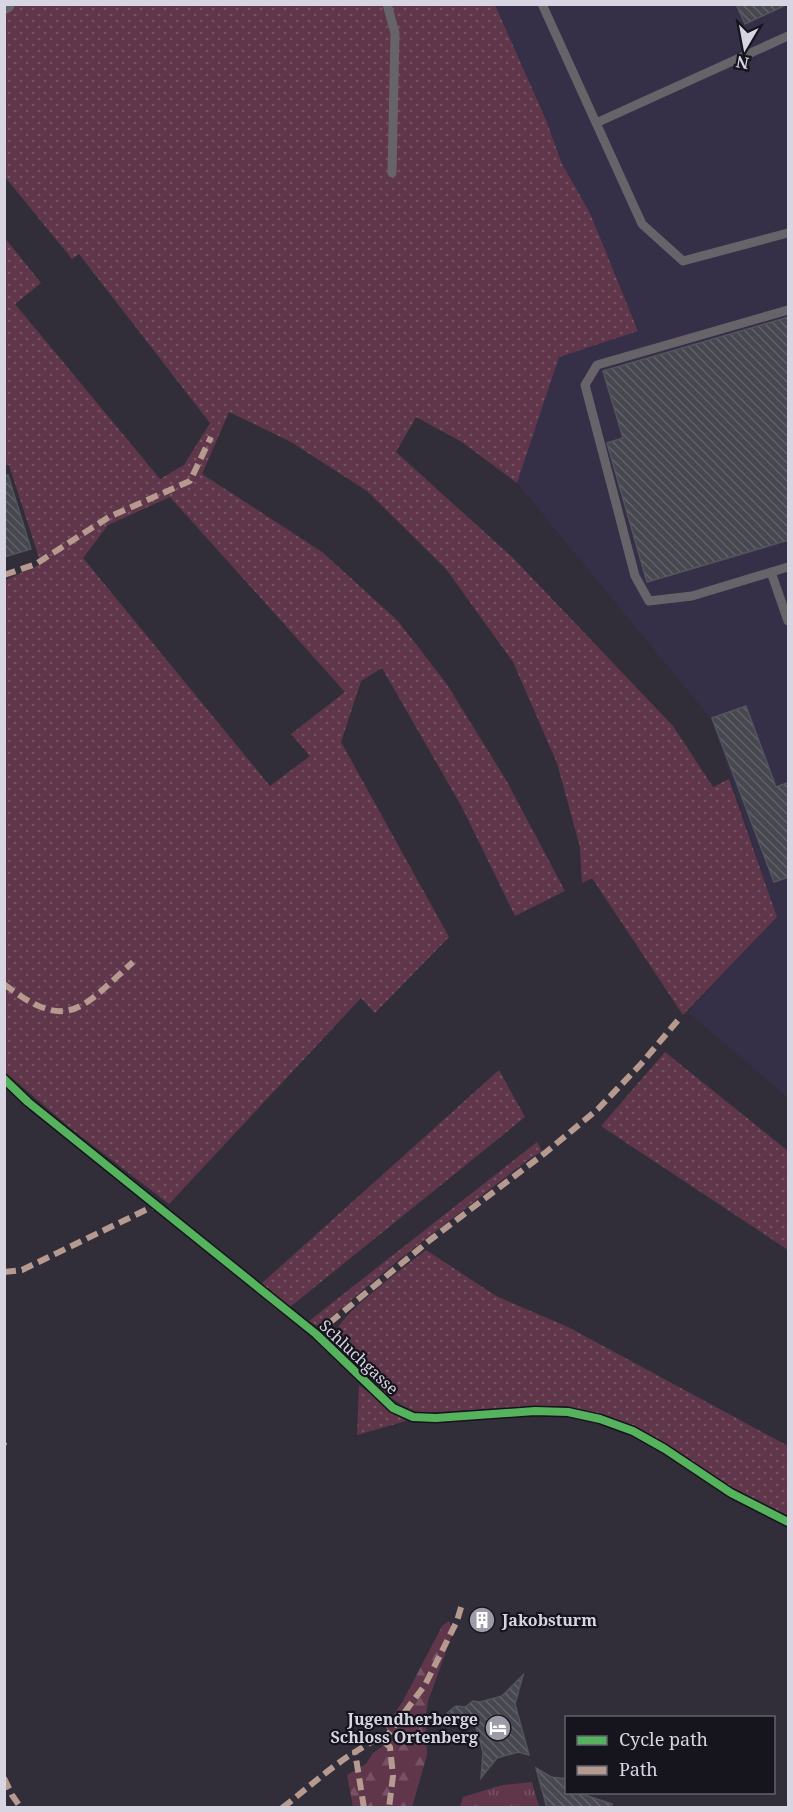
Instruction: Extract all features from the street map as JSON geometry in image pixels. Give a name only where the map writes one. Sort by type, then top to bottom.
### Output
[{"type":"lane","points":[[387,4],[394,33],[392,173]]},
{"type":"lane","points":[[543,4],[642,224],[683,261],[789,233]]},
{"type":"lane","points":[[596,123],[789,36]]},
{"type":"lane","points":[[789,310],[597,365],[585,385],[636,576],[649,601],[692,596],[789,567]]},
{"type":"lane","points":[[771,572],[789,621]]},
{"type":"lane","name":"Schluchgasse","points":[[4,1079],[28,1102],[316,1334],[393,1408],[413,1417],[436,1418],[535,1411],[568,1412],[600,1419],[633,1431],[731,1493],[789,1522]]},
{"type":"shaded area","points":[[495,5],[788,5],[788,1098],[688,1012],[777,917],[711,719],[517,483],[559,357],[638,330],[590,213],[562,164],[546,120]]},
{"type":"green space","points":[[17,4],[495,5],[546,120],[562,164],[590,213],[638,331],[559,357],[517,483],[462,442],[416,417],[396,452],[514,559],[673,726],[713,787],[729,779],[777,917],[683,1015],[592,878],[582,883],[580,847],[557,763],[513,662],[446,569],[367,491],[291,442],[229,412],[202,474],[322,552],[397,620],[446,683],[506,780],[565,891],[515,916],[463,809],[382,668],[361,681],[341,742],[449,937],[375,1013],[361,998],[169,1204],[69,1127],[5,1072],[5,580],[41,564],[9,465],[5,465],[4,237],[41,283],[15,304],[160,479],[184,465],[210,423],[79,254],[72,259],[5,177],[5,11]],"holes":[[[170,497],[345,692],[291,734],[310,756],[270,786],[83,558],[108,525]]]},
{"type":"green space","points":[[665,1052],[788,1151],[788,1250],[601,1126]]},
{"type":"green space","points":[[499,1070],[525,1117],[290,1307],[261,1284]]},
{"type":"green space","points":[[537,1142],[542,1151],[400,1259],[319,1327],[309,1321]]},
{"type":"green space","points":[[426,1250],[496,1296],[568,1327],[788,1446],[788,1516],[729,1487],[657,1439],[626,1423],[596,1413],[566,1406],[422,1413],[396,1401],[373,1382],[334,1335],[339,1325],[361,1303]]},
{"type":"green space","points":[[359,1385],[406,1421],[357,1435]]},
{"type":"green space","points":[[449,1621],[453,1632],[428,1701],[427,1755],[412,1807],[353,1807],[347,1775],[366,1764],[373,1753],[396,1737],[385,1727],[403,1701],[442,1626]]},
{"type":"green space","points":[[532,1782],[539,1807],[460,1807],[463,1797],[502,1785]]},
{"type":"building","points":[[736,4],[788,4],[745,24]]},
{"type":"building","points":[[789,317],[789,540],[647,582],[607,443],[623,438],[603,371]]},
{"type":"building","points":[[8,475],[31,549],[4,557],[4,476]]},
{"type":"building","points":[[746,706],[776,787],[789,782],[789,877],[774,882],[712,718]]},
{"type":"building","name":"Jakobsturm","points":[[482,1610],[492,1617],[493,1621],[486,1631],[482,1632],[472,1625],[471,1621],[478,1611]]},
{"type":"building","name":"Jugendherberge Schloss Ortenberg","points":[[523,1675],[515,1704],[529,1755],[518,1752],[497,1758],[481,1778],[483,1752],[475,1724],[455,1726],[450,1723],[447,1713],[456,1706],[465,1707],[473,1701],[480,1702],[502,1696]]},
{"type":"building","points":[[536,1768],[551,1777],[565,1779],[565,1794],[582,1794],[612,1804],[612,1808],[547,1808]]},
{"type":"marked path","points":[[4,575],[36,564],[109,517],[190,481],[211,437]]},
{"type":"marked path","points":[[4,984],[44,1008],[59,1011],[73,1009],[100,992],[133,962]]},
{"type":"marked path","points":[[316,1334],[430,1240],[545,1153],[598,1109],[641,1064],[679,1019]]},
{"type":"marked path","points":[[4,1272],[22,1270],[156,1205]]},
{"type":"marked path","points":[[383,1741],[425,1685],[457,1621],[462,1604]]},
{"type":"marked path","points":[[364,1808],[355,1752],[376,1739],[390,1747],[393,1776],[389,1808]]},
{"type":"marked path","points":[[282,1808],[355,1752]]},
{"type":"marked path","points":[[4,1778],[21,1808]]},
{"type":"cycle path","points":[[4,1079],[28,1102],[316,1334],[393,1408],[413,1417],[436,1418],[535,1411],[568,1412],[600,1419],[633,1431],[665,1449],[731,1493],[788,1522]]},
{"type":"place","name":"Jakobsturm","points":[[482,1620]]},
{"type":"place","name":"Jugendherberge Schloss Ortenberg","points":[[498,1728]]}]
